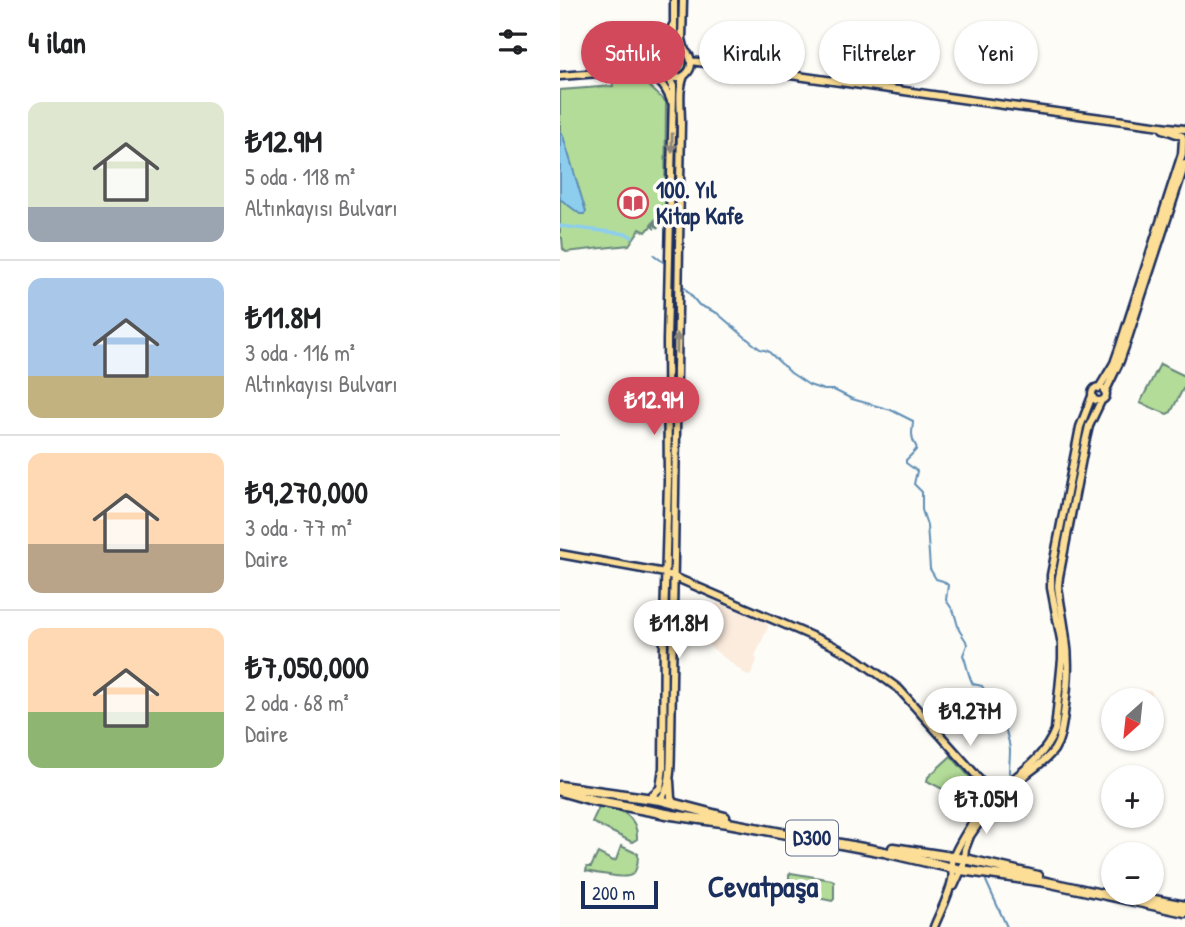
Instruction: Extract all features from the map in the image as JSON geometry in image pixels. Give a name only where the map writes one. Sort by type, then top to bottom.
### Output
[{"type":"highway","points":[[560,786],[660,800],[659,808],[656,812],[560,791]]},
{"type":"highway","points":[[646,810],[645,803],[648,799]]},
{"type":"highway","name":"D300","points":[[660,800],[728,818],[916,852],[1185,912]]},
{"type":"highway","name":"D300","points":[[656,812],[913,858],[1015,871],[1101,889]]},
{"type":"highway","name":"D300","points":[[1164,902],[1185,906]]},
{"type":"main road","points":[[674,0],[674,21]]},
{"type":"main road","points":[[682,21],[683,0]]},
{"type":"main road","points":[[685,51],[691,61],[690,69],[685,75]]},
{"type":"main road","points":[[691,61],[1148,124],[1184,135],[1182,154],[1174,179],[1114,363],[1102,390],[1104,398],[1089,426],[1082,453],[1059,577],[1058,592],[1068,662],[1065,707],[1059,739],[1042,763],[1007,791],[1000,804],[987,811],[976,826],[958,863]]},
{"type":"main road","points":[[560,74],[581,72]]},
{"type":"main road","points":[[662,84],[673,107]]},
{"type":"main road","points":[[648,799],[662,783],[672,84]]},
{"type":"main road","points":[[674,804],[671,798],[670,776],[682,84]]},
{"type":"main road","points":[[1102,390],[1121,361],[1185,164]]},
{"type":"main road","points":[[936,927],[965,834],[990,792],[1002,788],[1041,755],[1055,730],[1062,645],[1051,575],[1080,427],[1094,390],[1102,390]]},
{"type":"main road","points":[[1093,396],[1101,401]]},
{"type":"main road","points":[[668,473],[670,503],[673,502],[674,491]]},
{"type":"main road","points":[[667,516],[669,509],[672,510],[674,545]]},
{"type":"main road","points":[[560,554],[665,573],[830,644],[865,664],[905,695],[982,783],[1001,793],[1003,797]]},
{"type":"main road","points":[[674,590],[679,584],[686,583]]},
{"type":"main road","points":[[664,623],[668,662],[673,648]]},
{"type":"main road","points":[[663,673],[669,669],[671,701]]},
{"type":"main road","points":[[660,800],[666,792],[670,776]]},
{"type":"main road","points":[[982,783],[989,804],[994,806]]},
{"type":"shaded area","points":[[717,602],[767,623],[768,627],[755,656],[757,660],[751,675],[748,676],[699,638]]},
{"type":"green space","points":[[647,84],[666,102],[665,207],[658,215],[663,220],[657,217],[661,221],[655,220],[660,224],[653,222],[659,228],[652,224],[655,229],[651,226],[646,232],[640,229],[629,245],[566,252],[560,237],[560,90]]},
{"type":"green space","points":[[1160,364],[1185,376],[1185,385],[1171,412],[1167,414],[1140,403]]},
{"type":"green space","points":[[951,756],[984,793],[983,801],[977,807],[927,781]]},
{"type":"green space","points":[[599,807],[626,814],[634,824],[637,839],[632,842],[592,822]]},
{"type":"green space","points":[[621,846],[638,854],[636,868],[631,875],[622,877],[586,871],[598,853],[616,860]]},
{"type":"green space","points":[[791,873],[832,880],[834,899],[832,901],[790,892]]},
{"type":"water","points":[[560,132],[586,212],[584,214],[580,214],[560,199]]},
{"type":"waterway","points":[[560,226],[627,234],[632,237]]},
{"type":"waterway","points":[[654,255],[663,262]]},
{"type":"waterway","points":[[684,287],[699,305],[717,313],[809,385],[834,390],[852,399],[891,410],[913,421],[912,434],[917,449],[906,463],[917,471],[914,484],[922,492],[930,569],[936,579],[948,585],[946,600],[966,641],[963,655],[971,681],[982,686],[1003,725],[1009,741],[1009,773]]},
{"type":"waterway","points":[[991,802],[999,795]]},
{"type":"waterway","points":[[986,881],[1007,927]]},
{"type":"place","name":"100. Yıl Kitap Kafe","points":[[633,203]]},
{"type":"district","name":"Cevatpaşa","points":[[763,887]]}]
